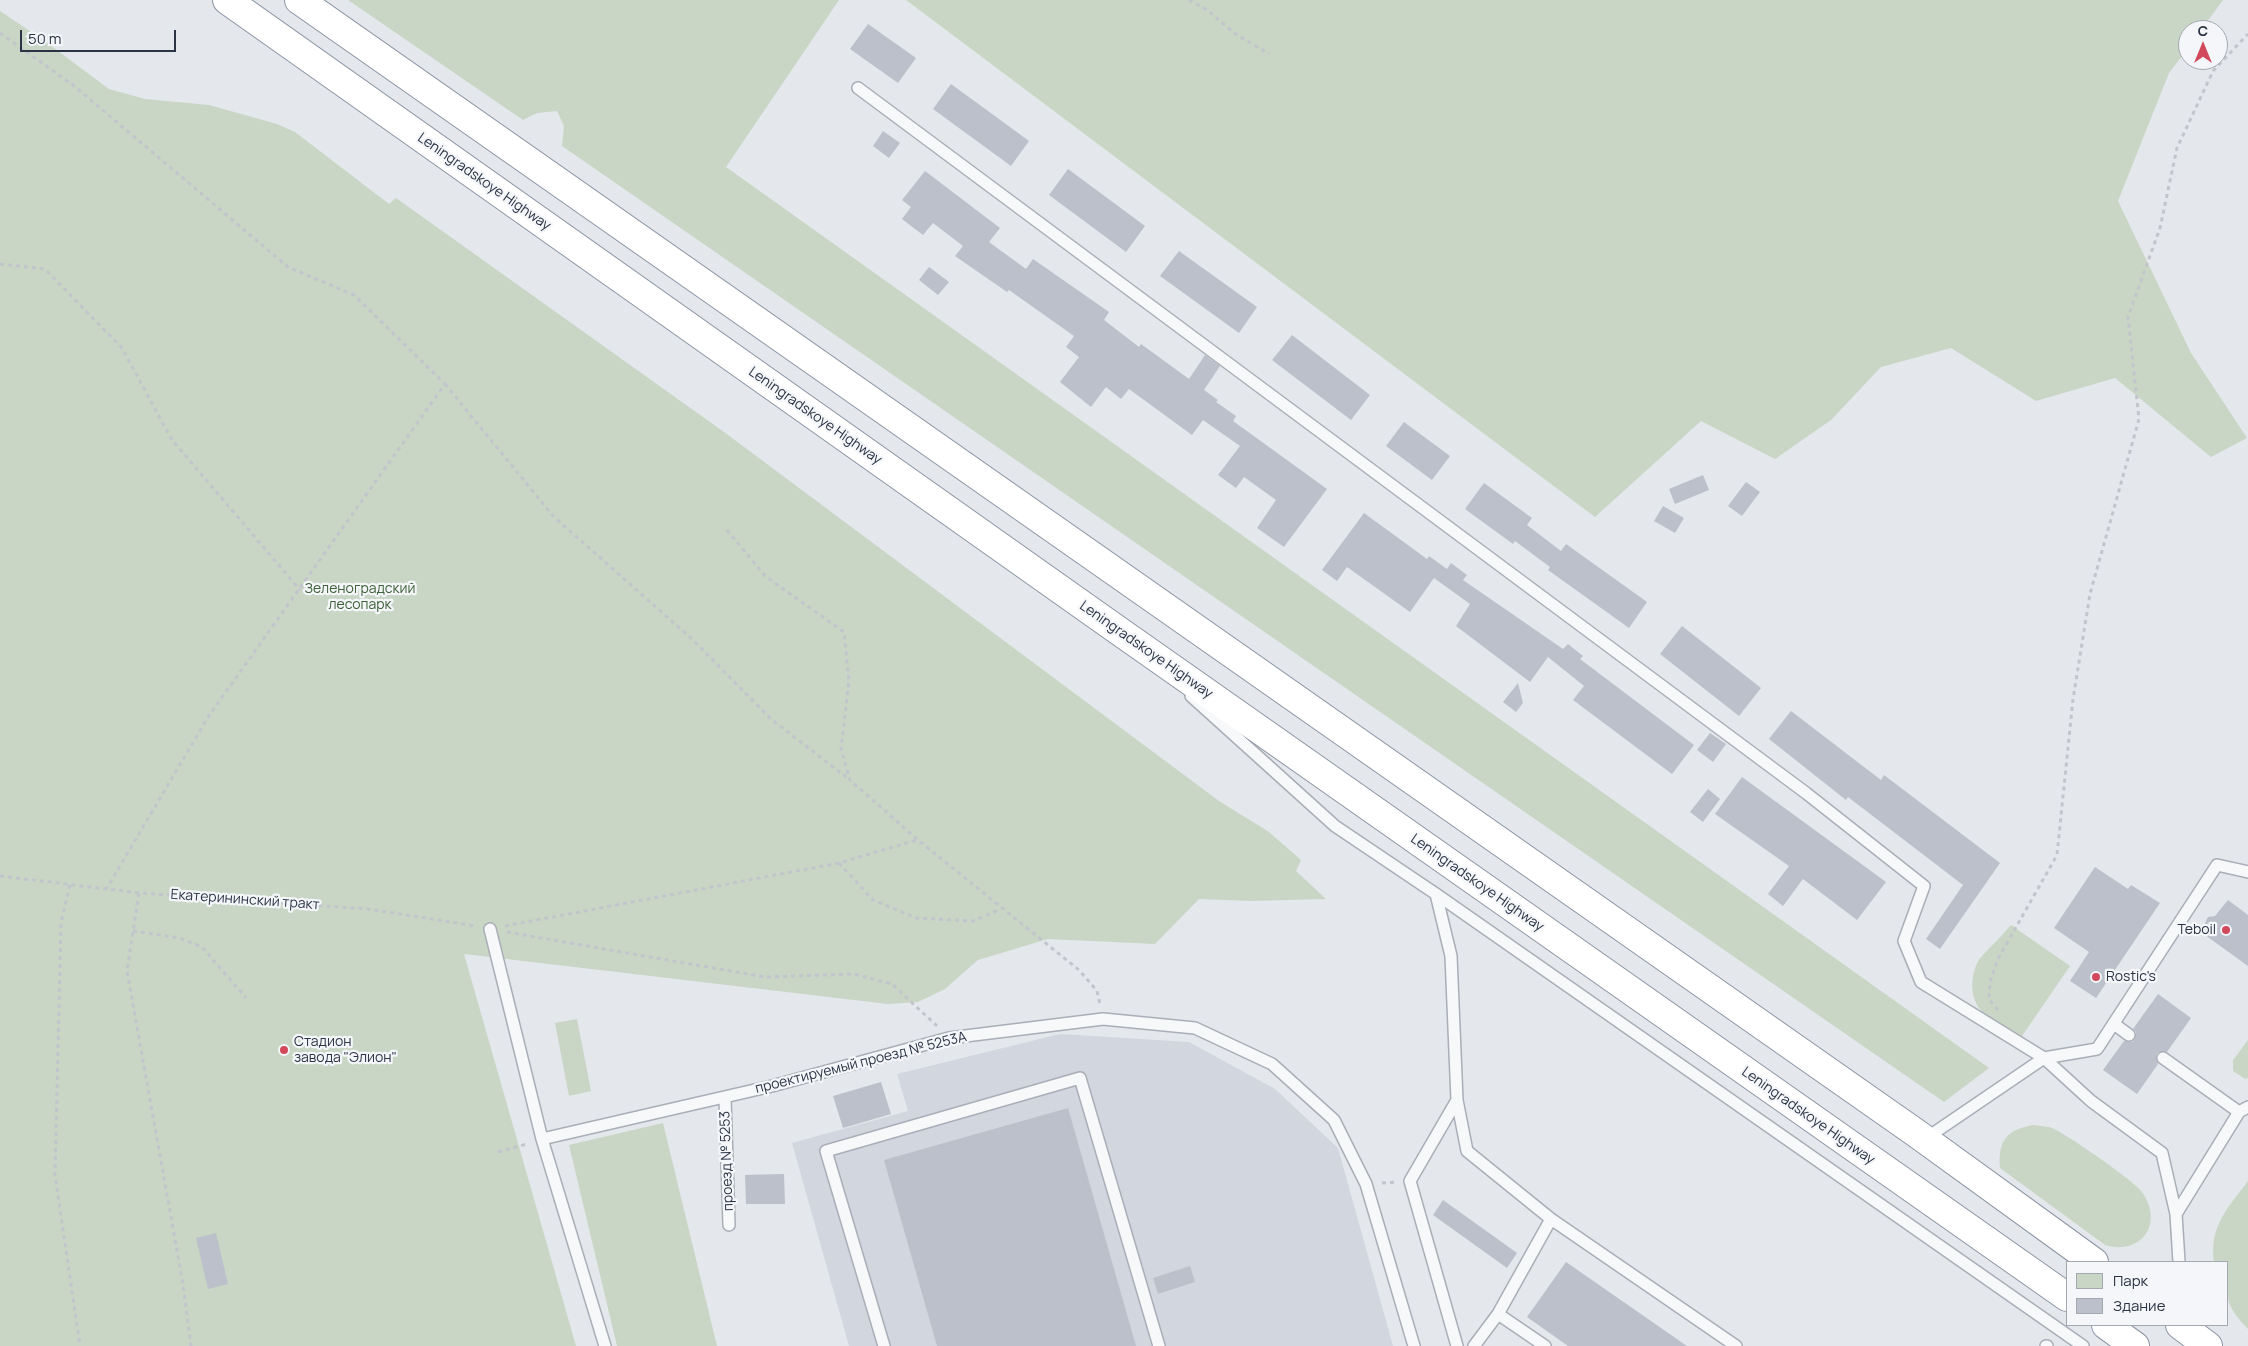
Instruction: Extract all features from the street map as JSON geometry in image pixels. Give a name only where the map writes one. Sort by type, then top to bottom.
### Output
[{"type":"highway","name":"Leningradskoye Highway","points":[[227,0],[1119,631],[2066,1296]]},
{"type":"highway","points":[[299,0],[1925,1139],[2093,1261]]},
{"type":"highway","points":[[2107,1326],[2135,1346]]},
{"type":"highway","points":[[2183,1326],[2208,1346]]},
{"type":"lane","points":[[858,88],[1806,793],[1924,886],[1904,941],[1922,982],[2044,1058],[2091,1101],[2162,1153],[2176,1214],[2179,1261]]},
{"type":"lane","points":[[1119,631],[1335,826],[1436,894],[2084,1346]]},
{"type":"lane","points":[[1925,1139],[2044,1058],[2096,1049],[2217,865],[2248,872]]},
{"type":"lane","points":[[1436,894],[1451,956],[1457,1100],[1467,1151],[1551,1219],[1736,1346]]},
{"type":"lane","points":[[490,929],[542,1139],[605,1346]]},
{"type":"lane","name":"проектируемый проезд № 5253А","points":[[542,1139],[724,1098],[949,1038],[1103,1019],[1195,1028],[1272,1064],[1334,1120],[1366,1184],[1414,1346]]},
{"type":"lane","points":[[2114,1024],[2129,1035]]},
{"type":"lane","points":[[2162,1058],[2244,1110],[2176,1214]]},
{"type":"lane","points":[[884,1346],[826,1151],[1080,1078],[1159,1346]]},
{"type":"lane","name":"проезд № 5253","points":[[724,1098],[729,1225]]},
{"type":"lane","points":[[1457,1100],[1410,1181],[1458,1346]]},
{"type":"lane","points":[[1474,1346],[1498,1314],[1551,1219]]},
{"type":"lane","points":[[1498,1314],[1545,1346]]},
{"type":"path","points":[[1189,0],[1206,9],[1234,33],[1269,54]]},
{"type":"path","points":[[0,33],[73,85],[288,267],[354,295],[445,384],[553,516],[692,639],[771,719],[850,780],[1001,909],[1079,970],[1096,991],[1103,1019]]},
{"type":"path","points":[[2002,1014],[1989,999],[1990,982],[1998,958],[2057,855],[2074,699],[2090,594],[2139,419],[2128,317],[2160,228],[2177,148],[2213,71],[2248,34]]},
{"type":"path","points":[[0,264],[45,270],[122,348],[172,440],[300,590]]},
{"type":"path","points":[[107,888],[208,716],[300,590],[445,384]]},
{"type":"path","points":[[727,530],[765,576],[844,632],[849,681],[841,749],[850,780]]},
{"type":"path","points":[[490,929],[839,863],[918,840]]},
{"type":"path","points":[[839,863],[873,900],[916,918],[973,920],[1001,909]]},
{"type":"path","name":"Екатерининский тракт","points":[[0,876],[139,893],[368,909],[765,977],[854,974],[892,984],[949,1038]]},
{"type":"path","points":[[70,885],[61,922],[55,1175],[80,1346]]},
{"type":"path","points":[[139,893],[127,971],[182,1284],[191,1346]]},
{"type":"path","points":[[133,931],[180,938],[202,947],[246,998]]},
{"type":"path","points":[[498,1152],[542,1139]]},
{"type":"path","points":[[1366,1184],[1410,1181]]},
{"type":"shaded area","points":[[1060,1034],[1189,1042],[1275,1089],[1338,1148],[1393,1346],[849,1346],[792,1143],[908,1111],[897,1074]]},
{"type":"green space","points":[[348,0],[839,0],[726,167],[1989,1068],[1944,1102],[562,146],[564,126],[557,111],[537,113],[523,120]]},
{"type":"green space","points":[[906,0],[2223,0],[2208,20],[2178,20],[2178,61],[2169,73],[2118,201],[2191,353],[2247,438],[2211,457],[2115,378],[2036,401],[1951,348],[1881,367],[1831,420],[1775,459],[1701,421],[1595,517]]},
{"type":"green space","name":"Зеленоградский лесопарк","points":[[0,11],[46,42],[109,89],[145,99],[209,105],[277,124],[295,132],[389,204],[396,198],[724,432],[1219,801],[1269,832],[1301,860],[1296,871],[1326,899],[1250,901],[1199,899],[1155,944],[1048,939],[978,960],[945,989],[918,1002],[888,1004],[464,954],[576,1346],[0,1346]]},
{"type":"green space","points":[[2011,925],[2070,966],[2020,1039],[2001,1028],[1985,1015],[1974,999],[1972,989],[1973,974],[1979,960]]},
{"type":"green space","points":[[577,1019],[591,1091],[569,1096],[555,1023]]},
{"type":"green space","points":[[2248,1040],[2248,1078],[2245,1079],[2233,1071],[2233,1060]]},
{"type":"green space","points":[[663,1123],[717,1346],[617,1346],[569,1145]]},
{"type":"green space","points":[[2033,1125],[2052,1128],[2071,1139],[2114,1169],[2142,1192],[2151,1215],[2150,1225],[2146,1234],[2139,1241],[2129,1246],[2105,1245],[2000,1168],[2002,1144],[2006,1138],[2016,1130]]},
{"type":"green space","points":[[2248,1181],[2248,1329],[2230,1306],[2228,1299],[2228,1261],[2214,1261],[2214,1238],[2227,1209]]},
{"type":"building","points":[[868,24],[916,58],[898,83],[850,49]]},
{"type":"building","points":[[951,84],[1029,141],[1011,166],[933,109]]},
{"type":"building","points":[[883,131],[900,143],[889,158],[873,146]]},
{"type":"building","points":[[1068,169],[1145,226],[1126,252],[1049,195]]},
{"type":"building","points":[[925,171],[1000,228],[989,242],[1026,269],[1033,259],[1109,312],[1104,320],[1139,347],[1141,344],[1189,379],[1205,355],[1220,366],[1204,390],[1218,400],[1216,402],[1236,416],[1233,421],[1327,489],[1284,547],[1257,528],[1276,500],[1244,477],[1236,488],[1218,475],[1240,446],[1203,420],[1192,435],[1129,389],[1121,399],[1106,387],[1091,407],[1060,382],[1079,357],[1066,347],[1074,336],[1009,290],[1007,292],[955,256],[963,246],[933,223],[923,235],[902,219],[911,207],[902,200]]},
{"type":"building","points":[[1179,251],[1257,307],[1239,333],[1160,276]]},
{"type":"building","points":[[929,267],[949,282],[938,295],[919,280]]},
{"type":"building","points":[[1292,335],[1370,395],[1351,420],[1272,360]]},
{"type":"building","points":[[1404,422],[1450,456],[1432,480],[1386,446]]},
{"type":"building","points":[[1703,475],[1709,490],[1675,504],[1669,489]]},
{"type":"building","points":[[1746,482],[1760,492],[1742,516],[1728,506]]},
{"type":"building","points":[[1484,483],[1532,518],[1527,525],[1561,551],[1566,544],[1647,602],[1629,628],[1548,570],[1550,567],[1515,541],[1513,544],[1465,509]]},
{"type":"building","points":[[1663,506],[1684,518],[1675,533],[1654,521]]},
{"type":"building","points":[[1364,513],[1427,559],[1429,556],[1447,569],[1451,563],[1467,575],[1463,580],[1563,649],[1568,644],[1583,656],[1580,659],[1694,745],[1672,774],[1573,700],[1584,686],[1548,657],[1530,682],[1456,626],[1470,604],[1434,578],[1410,612],[1347,567],[1337,581],[1322,570]]},
{"type":"building","points":[[1682,626],[1761,688],[1739,716],[1660,654]]},
{"type":"building","points":[[1518,683],[1523,703],[1516,712],[1503,702]]},
{"type":"building","points":[[1791,711],[1881,780],[1884,775],[2000,863],[1940,949],[1926,939],[1963,885],[1848,797],[1846,800],[1769,739]]},
{"type":"building","points":[[1710,733],[1726,744],[1713,762],[1697,750]]},
{"type":"building","points":[[1742,777],[1886,882],[1857,920],[1803,879],[1783,906],[1768,894],[1789,866],[1715,814]]},
{"type":"building","points":[[1708,789],[1720,799],[1703,822],[1690,812]]},
{"type":"building","points":[[2095,867],[2128,889],[2131,885],[2160,903],[2096,998],[2070,981],[2089,952],[2054,928]]},
{"type":"building","name":"Teboil","points":[[2228,900],[2248,915],[2248,966],[2205,935],[2204,925],[2208,917],[2215,916]]},
{"type":"building","points":[[2158,994],[2191,1018],[2167,1052],[2157,1053],[2158,1064],[2137,1094],[2103,1070],[2124,1041],[2132,1042],[2135,1039],[2136,1032],[2133,1029]]},
{"type":"building","points":[[881,1082],[891,1114],[843,1128],[833,1096]]},
{"type":"building","points":[[1068,1108],[1136,1346],[937,1346],[884,1160]]},
{"type":"building","points":[[784,1174],[785,1204],[746,1204],[745,1175]]},
{"type":"building","points":[[1443,1200],[1517,1253],[1507,1268],[1433,1215]]},
{"type":"building","points":[[216,1233],[228,1284],[208,1289],[196,1238]]},
{"type":"building","points":[[1566,1262],[1687,1346],[1568,1346],[1527,1317]]},
{"type":"building","points":[[1190,1266],[1195,1282],[1158,1294],[1153,1278]]},
{"type":"place","name":"Teboil","points":[[2226,930]]},
{"type":"place","name":"Rostic's","points":[[2096,977]]},
{"type":"place","name":"Стадион завода \"Элион\"","points":[[284,1050]]}]
